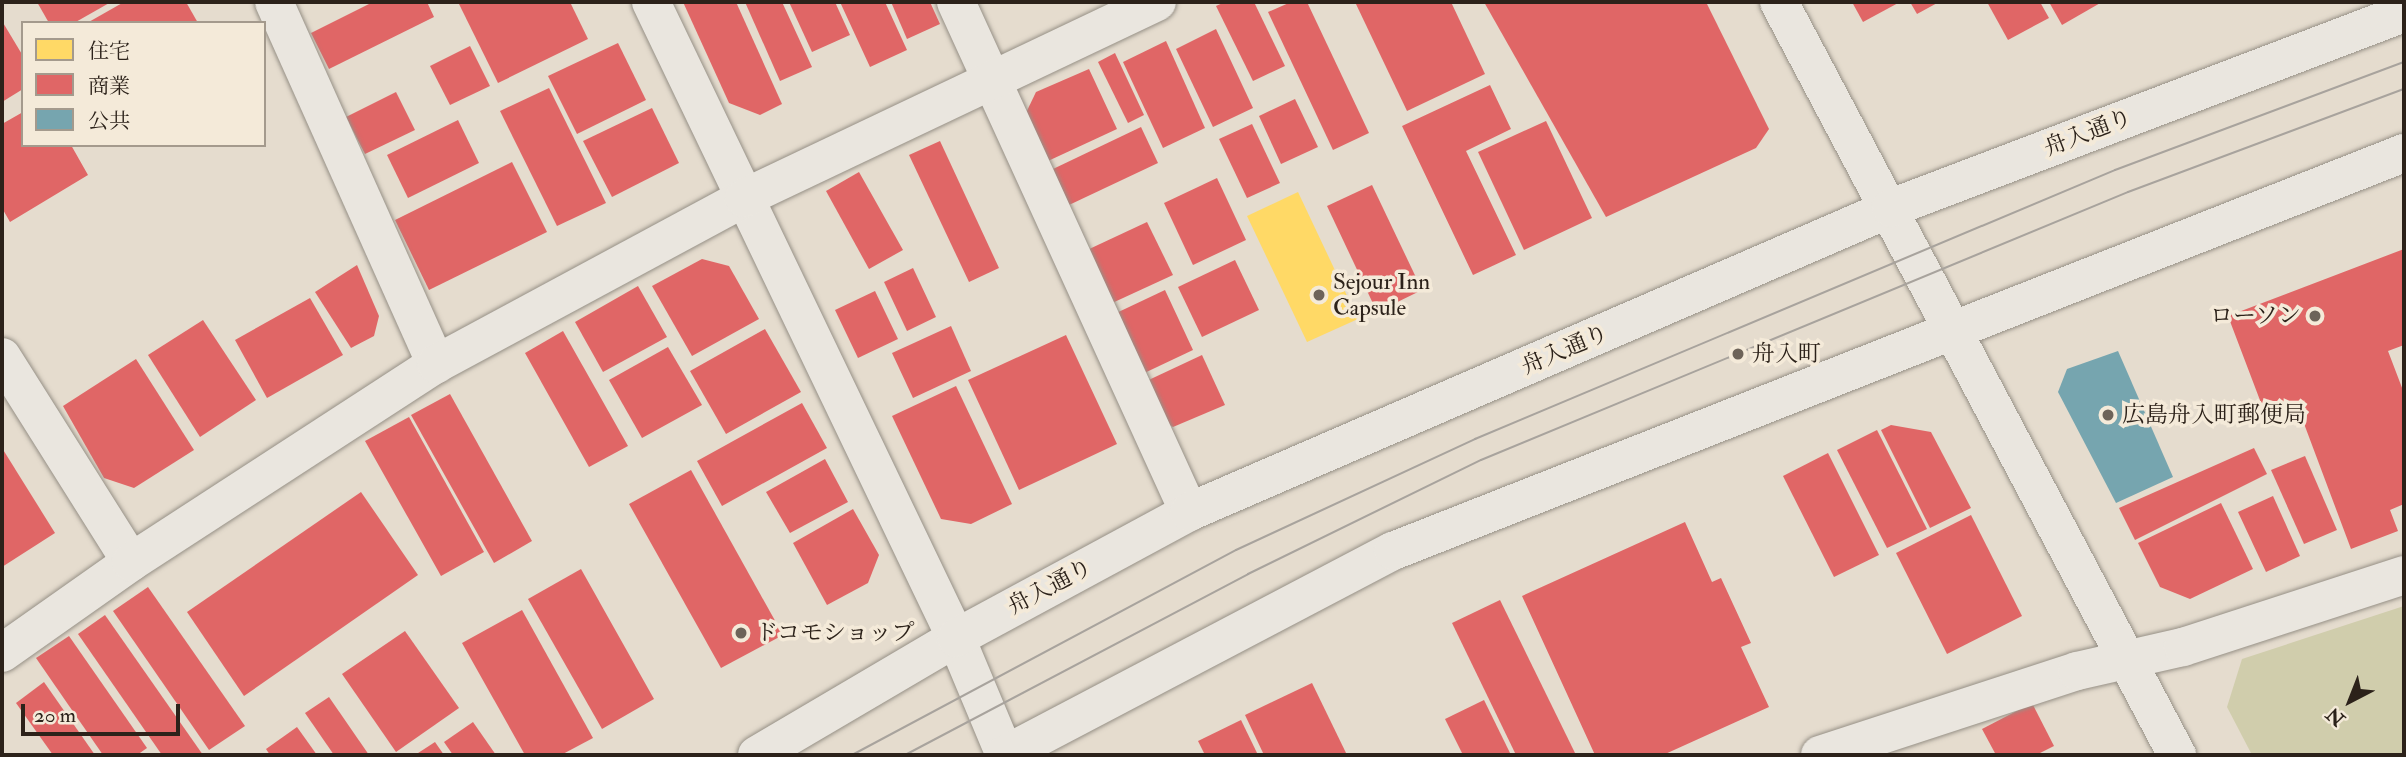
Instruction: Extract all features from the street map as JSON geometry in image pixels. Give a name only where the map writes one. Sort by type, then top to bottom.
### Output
[{"type":"street","points":[[274,2],[436,364]]},
{"type":"street","points":[[651,2],[956,638],[1004,755],[1393,551],[2404,153]]},
{"type":"street","points":[[956,2],[1189,512]]},
{"type":"street","points":[[2,653],[131,562],[436,364],[744,198],[991,77],[1157,2]]},
{"type":"street","points":[[1779,2],[1891,208],[1950,331],[2177,755]]},
{"type":"street","name":"舟入通り","points":[[757,755],[956,638],[1189,512],[1891,208],[2399,10]]},
{"type":"street","points":[[2,357],[131,562]]},
{"type":"street","points":[[1820,755],[2126,659],[2183,647],[2404,575]]},
{"type":"shaded area","points":[[2404,606],[2404,755],[2252,755],[2227,707],[2242,659]]},
{"type":"building: 住宅","points":[[1298,192],[1358,319],[1307,342],[1247,216]]},
{"type":"building: 商業","points":[[37,2],[111,2],[78,21],[48,21]]},
{"type":"building: 商業","points":[[124,2],[186,2],[197,21],[91,21]]},
{"type":"building: 商業","points":[[373,2],[427,2],[434,17],[329,69],[311,33]]},
{"type":"building: 商業","points":[[570,2],[588,39],[498,83],[459,4]]},
{"type":"building: 商業","points":[[683,2],[736,2],[782,104],[760,115],[729,103]]},
{"type":"building: 商業","points":[[745,2],[782,2],[812,67],[780,81]]},
{"type":"building: 商業","points":[[789,2],[835,2],[850,35],[812,52]]},
{"type":"building: 商業","points":[[840,2],[885,2],[907,50],[870,67]]},
{"type":"building: 商業","points":[[891,2],[930,2],[940,24],[907,39]]},
{"type":"building: 商業","points":[[1225,2],[1254,2],[1285,66],[1253,81],[1216,6]]},
{"type":"building: 商業","points":[[1291,2],[1307,2],[1369,133],[1333,150],[1268,12]]},
{"type":"building: 商業","points":[[1355,2],[1451,2],[1485,74],[1407,111]]},
{"type":"building: 商業","points":[[1484,2],[1706,2],[1769,129],[1756,148],[1606,217]]},
{"type":"building: 商業","points":[[1852,2],[1900,2],[1863,22]]},
{"type":"building: 商業","points":[[1910,2],[1939,2],[1917,14]]},
{"type":"building: 商業","points":[[1987,2],[2040,2],[2049,18],[2008,40]]},
{"type":"building: 商業","points":[[2049,2],[2102,2],[2062,25]]},
{"type":"building: 商業","points":[[2,21],[21,53],[21,90],[2,102]]},
{"type":"building: 商業","points":[[1216,29],[1253,108],[1213,127],[1176,49]]},
{"type":"building: 商業","points":[[1166,41],[1205,128],[1163,148],[1123,62]]},
{"type":"building: 商業","points":[[618,43],[646,100],[577,134],[548,76]]},
{"type":"building: 商業","points":[[470,46],[490,86],[450,105],[430,66]]},
{"type":"building: 商業","points":[[1115,53],[1144,115],[1128,123],[1098,62]]},
{"type":"building: 商業","points":[[1089,69],[1117,129],[1048,161],[1024,117],[1036,92]]},
{"type":"building: 商業","points":[[1490,85],[1511,129],[1466,151],[1516,255],[1473,275],[1402,126]]},
{"type":"building: 商業","points":[[549,88],[606,203],[557,226],[500,111]]},
{"type":"building: 商業","points":[[396,92],[415,130],[365,154],[346,117]]},
{"type":"building: 商業","points":[[1295,99],[1318,147],[1281,164],[1259,116]]},
{"type":"building: 商業","points":[[652,108],[679,163],[612,197],[583,141]]},
{"type":"building: 商業","points":[[21,113],[21,147],[72,147],[88,175],[10,222],[2,208],[2,124]]},
{"type":"building: 商業","points":[[458,120],[479,163],[408,198],[387,155]]},
{"type":"building: 商業","points":[[1546,121],[1592,218],[1524,250],[1478,152]]},
{"type":"building: 商業","points":[[1252,124],[1280,183],[1247,198],[1219,139]]},
{"type":"building: 商業","points":[[1141,127],[1158,163],[1069,205],[1053,169]]},
{"type":"building: 商業","points":[[940,141],[999,268],[969,282],[909,155]]},
{"type":"building: 商業","points":[[512,162],[547,232],[429,290],[395,220]]},
{"type":"building: 商業","points":[[859,172],[903,250],[869,269],[826,191]]},
{"type":"building: 商業","points":[[1217,178],[1246,240],[1193,265],[1164,203]]},
{"type":"building: 商業","points":[[1372,185],[1422,290],[1377,312],[1327,206]]},
{"type":"building: 商業","points":[[1147,222],[1173,275],[1110,304],[1085,251]]},
{"type":"building: 商業","points":[[2404,249],[2404,345],[2388,351],[2404,393],[2404,504],[2390,510],[2398,531],[2351,549],[2300,413],[2269,424],[2228,316]]},
{"type":"building: 商業","points":[[702,259],[729,266],[759,319],[692,356],[652,286]]},
{"type":"building: 商業","points":[[1235,260],[1259,310],[1202,337],[1178,287]]},
{"type":"building: 商業","points":[[357,265],[379,316],[374,336],[351,348],[315,292]]},
{"type":"building: 商業","points":[[913,268],[936,317],[907,331],[884,282]]},
{"type":"building: 商業","points":[[638,286],[667,337],[603,372],[575,322]]},
{"type":"building: 商業","points":[[1165,290],[1193,350],[1138,376],[1110,316]]},
{"type":"building: 商業","points":[[875,291],[898,339],[858,358],[835,310]]},
{"type":"building: 商業","points":[[310,298],[343,355],[267,398],[235,340]]},
{"type":"building: 商業","points":[[203,320],[256,400],[200,437],[148,355]]},
{"type":"building: 商業","points":[[951,326],[971,371],[913,398],[892,353]]},
{"type":"building: 商業","points":[[765,329],[801,392],[726,434],[690,371]]},
{"type":"building: 商業","points":[[563,331],[628,446],[589,467],[525,353]]},
{"type":"building: 商業","points":[[1066,335],[1117,444],[1019,490],[968,380]]},
{"type":"building: 商業","points":[[668,347],[702,405],[642,438],[609,380]]},
{"type":"building: 商業","points":[[1202,355],[1225,405],[1173,427],[1152,415],[1138,385]]},
{"type":"building: 商業","points":[[136,359],[194,450],[134,488],[104,478],[63,406]]},
{"type":"building: 商業","points":[[956,386],[1012,504],[971,524],[941,519],[892,416]]},
{"type":"building: 商業","points":[[450,394],[532,541],[494,563],[411,415]]},
{"type":"building: 商業","points":[[802,403],[827,448],[722,506],[697,461]]},
{"type":"building: 商業","points":[[409,417],[484,552],[441,576],[365,441]]},
{"type":"building: 商業","points":[[1891,425],[1931,432],[1971,508],[1930,528],[1881,430]]},
{"type":"building: 商業","points":[[1877,430],[1927,529],[1887,548],[1837,450]]},
{"type":"building: 商業","points":[[2,448],[55,533],[2,567]]},
{"type":"building: 商業","points":[[2254,448],[2267,474],[2135,540],[2119,508]]},
{"type":"building: 商業","points":[[1828,453],[1879,555],[1834,577],[1783,476]]},
{"type":"building: 商業","points":[[2305,456],[2337,530],[2304,544],[2271,470]]},
{"type":"building: 商業","points":[[825,459],[848,502],[790,533],[766,492]]},
{"type":"building: 商業","points":[[691,470],[783,635],[721,668],[629,504]]},
{"type":"building: 商業","points":[[361,492],[418,575],[244,696],[187,612]]},
{"type":"building: 商業","points":[[2273,496],[2300,556],[2266,572],[2238,512]]},
{"type":"building: 商業","points":[[2221,503],[2253,569],[2190,599],[2160,587],[2138,543]]},
{"type":"building: 商業","points":[[853,509],[879,555],[868,583],[827,605],[793,543]]},
{"type":"building: 商業","points":[[1971,515],[2022,616],[1947,654],[1896,553]]},
{"type":"building: 商業","points":[[1685,522],[1712,582],[1721,578],[1751,643],[1741,647],[1769,707],[1663,755],[1595,755],[1522,596]]},
{"type":"building: 商業","points":[[581,569],[654,699],[602,729],[528,599]]},
{"type":"building: 商業","points":[[148,587],[245,726],[209,750],[113,611]]},
{"type":"building: 商業","points":[[1500,600],[1576,755],[1516,755],[1452,623]]},
{"type":"building: 商業","points":[[522,610],[593,738],[561,755],[525,755],[462,643]]},
{"type":"building: 商業","points":[[105,615],[203,755],[162,755],[78,634]]},
{"type":"building: 商業","points":[[405,631],[459,708],[396,752],[342,674]]},
{"type":"building: 商業","points":[[69,636],[147,748],[137,755],[103,755],[36,658]]},
{"type":"building: 商業","points":[[44,682],[95,755],[53,755],[16,703]]},
{"type":"building: 商業","points":[[1312,683],[1347,755],[1264,755],[1245,715]]},
{"type":"building: 商業","points":[[329,697],[369,755],[334,755],[305,713]]},
{"type":"building: 商業","points":[[1484,700],[1511,755],[1463,755],[1445,719]]},
{"type":"building: 商業","points":[[2032,703],[2054,746],[2036,755],[1996,755],[1982,729]]},
{"type":"building: 商業","points":[[1241,720],[1258,755],[1205,755],[1198,741]]},
{"type":"building: 商業","points":[[473,722],[496,755],[453,755],[444,742]]},
{"type":"building: 商業","points":[[297,727],[317,755],[270,755],[266,749]]},
{"type":"building: 商業","points":[[435,742],[444,755],[415,755]]},
{"type":"building: 公共","points":[[2118,351],[2173,477],[2116,503],[2058,392],[2067,369]]},
{"type":"tram line","points":[[852,755],[1236,550],[1475,439],[2115,170],[2404,62]]},
{"type":"tram line","points":[[905,755],[1248,574],[1481,460],[2128,192],[2404,89]]},
{"type":"place","name":"Sejour Inn Capsule","points":[[1319,295]]},
{"type":"place","name":"ローソン","points":[[2315,316]]},
{"type":"place","name":"舟入町","points":[[1738,354]]},
{"type":"place","name":"広島舟入町郵便局","points":[[2108,415]]},
{"type":"place","name":"ドコモショップ","points":[[741,633]]}]
